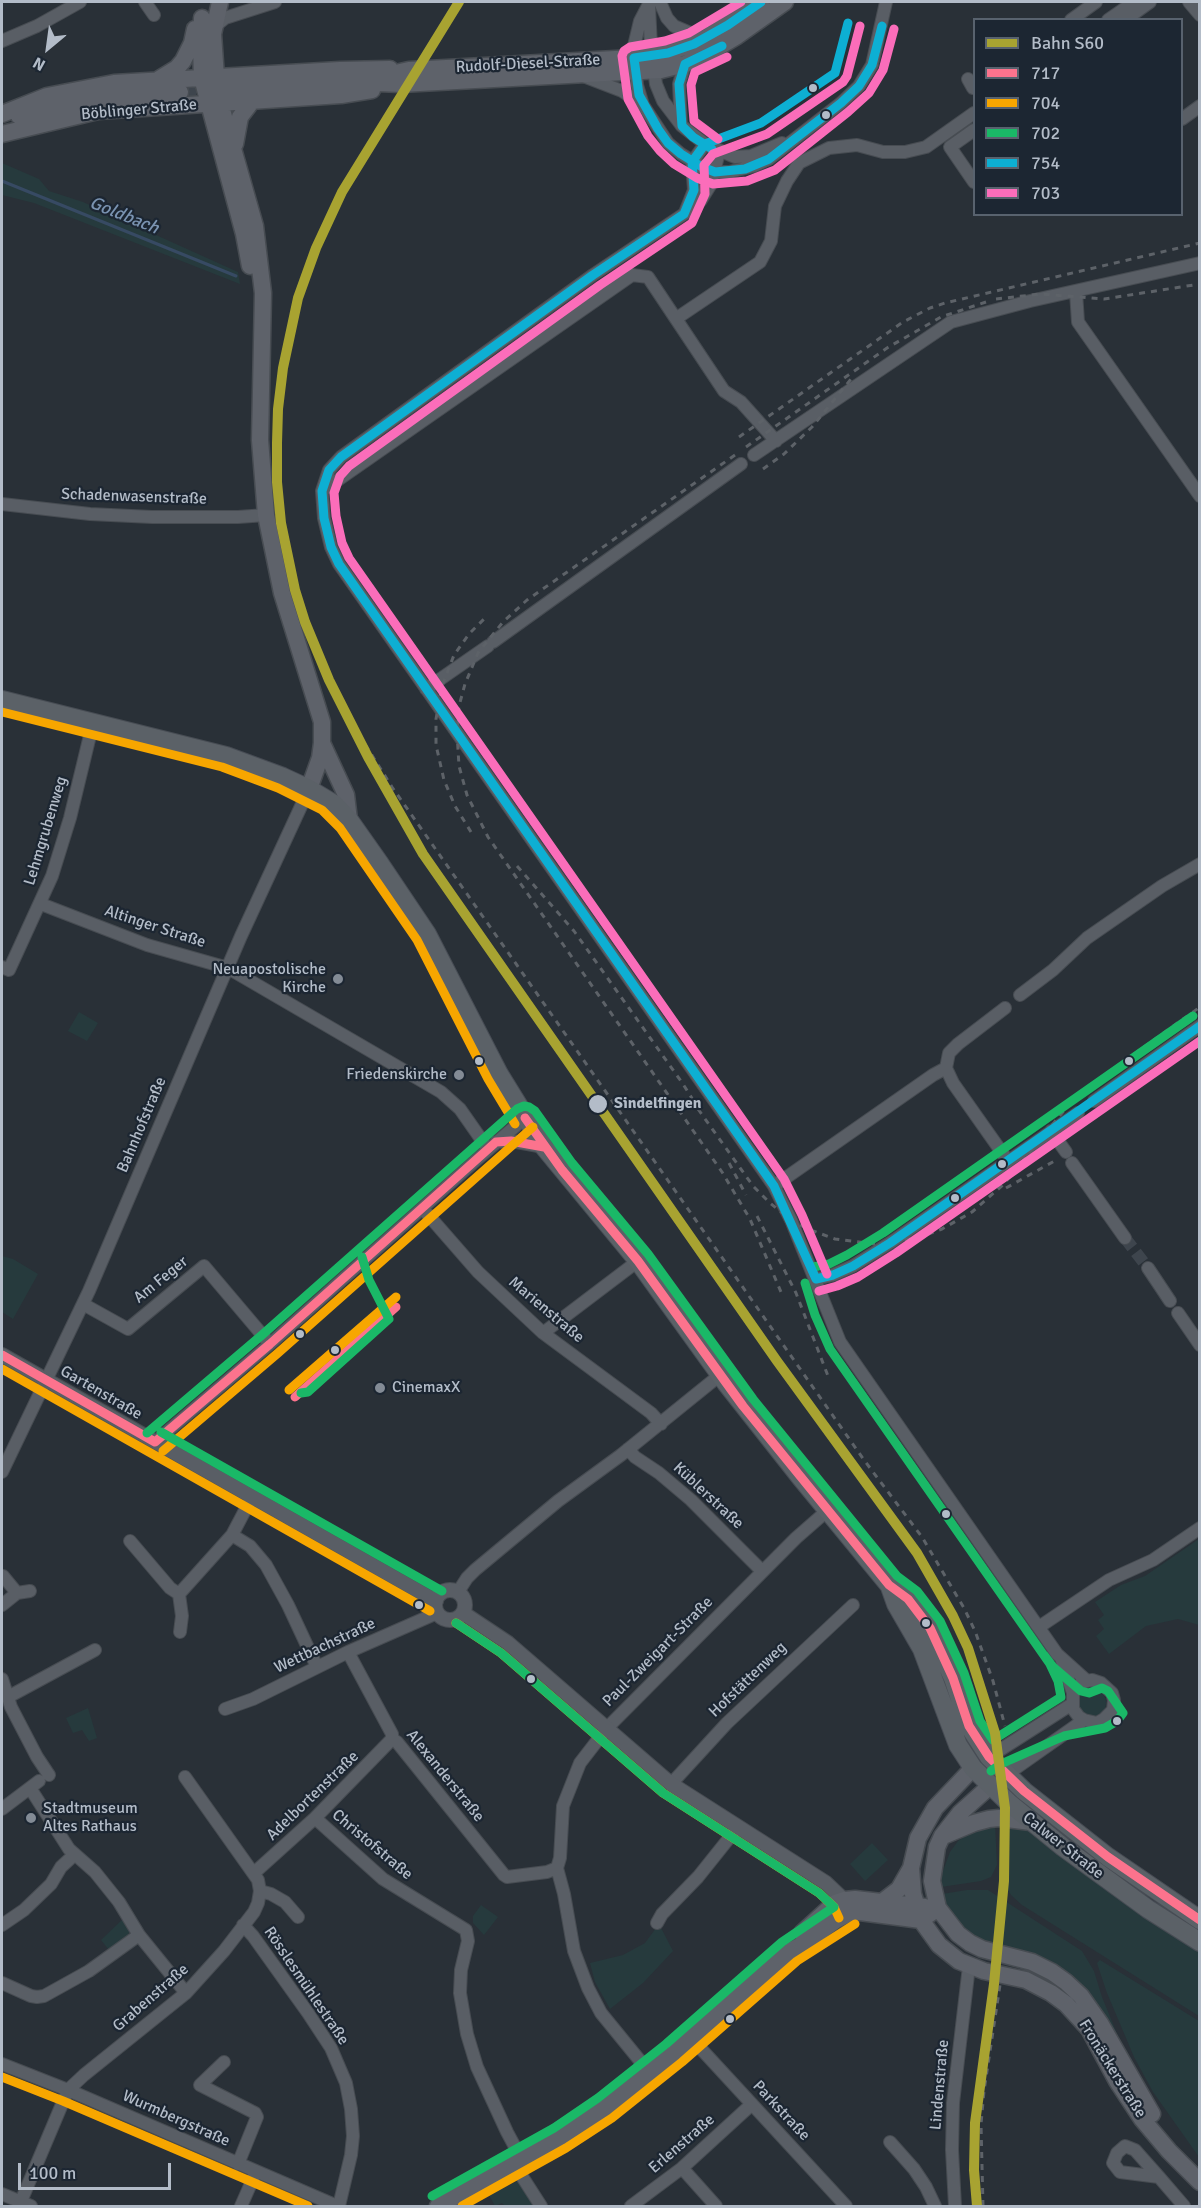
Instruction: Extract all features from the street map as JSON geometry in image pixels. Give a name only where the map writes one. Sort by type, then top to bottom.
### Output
[{"type":"main road","name":"Böblinger Straße","points":[[159,79],[178,92],[214,103],[201,47],[211,2]]},
{"type":"main road","name":"Böblinger Straße","points":[[4,118],[28,102],[58,93],[114,83],[159,79],[171,73],[183,61],[192,43],[194,30],[208,23],[220,2]]},
{"type":"main road","name":"Rudolf-Diesel-Straße","points":[[652,64],[704,39],[761,2]]},
{"type":"main road","name":"Rudolf-Diesel-Straße","points":[[232,89],[405,77],[685,64],[737,36],[785,2]]},
{"type":"main road","name":"Rudolf-Diesel-Straße","points":[[214,103],[356,93],[405,77],[579,75],[635,65]]},
{"type":"main road","points":[[209,78],[340,70],[405,77]]},
{"type":"main road","name":"Böblinger Straße","points":[[2,134],[178,92],[209,78]]},
{"type":"main road","name":"Böblinger Straße","points":[[4,118],[94,99],[178,92]]},
{"type":"main road","points":[[234,151],[238,123],[254,100]]},
{"type":"main road","points":[[214,103],[234,151],[248,198],[257,242],[263,293],[260,440],[266,515],[282,593],[322,722],[322,743],[318,767],[309,789]]},
{"type":"main road","points":[[214,103],[244,234],[262,338]]},
{"type":"main road","points":[[2,700],[226,756],[284,777],[334,804],[348,820],[427,934],[499,1074],[544,1147],[638,1261],[720,1375],[889,1585]]},
{"type":"main road","points":[[322,743],[346,795],[348,820]]},
{"type":"main road","name":"Calwer Straße","points":[[889,1585],[908,1599],[932,1631],[953,1678],[969,1726],[989,1757],[1006,1775],[1108,1857],[1200,1920]]},
{"type":"main road","name":"Calwer Straße","points":[[889,1585],[896,1604],[922,1649],[958,1745],[974,1768],[990,1786],[1031,1822],[1148,1909],[1200,1942]]},
{"type":"main road","points":[[882,1902],[899,1889],[911,1868],[918,1838],[925,1823],[948,1794],[974,1768],[989,1757]]},
{"type":"main road","points":[[438,2206],[518,2162],[605,2108],[650,2073],[790,1951],[798,1936],[835,1903],[860,1912],[919,1913],[938,1908],[933,1891],[932,1870],[937,1846],[942,1836],[965,1808],[1006,1775]]},
{"type":"main road","points":[[942,1836],[989,1819],[1031,1822]]},
{"type":"main road","points":[[911,1868],[913,1894],[919,1913]]},
{"type":"main road","points":[[847,1906],[855,1899],[882,1902],[919,1913]]},
{"type":"main road","name":"Fronäckerstraße","points":[[938,1908],[958,1934],[970,1943],[982,1949],[1032,1962],[1052,1972],[1081,1996],[1100,2023],[1149,2110],[1187,2168]]},
{"type":"main road","name":"Fronäckerstraße","points":[[919,1913],[939,1945],[953,1957],[969,1966],[1026,1980],[1066,2004],[1089,2029],[1117,2081],[1142,2119],[1169,2151],[1200,2182]]},
{"type":"street","points":[[2,41],[37,26],[80,2]]},
{"type":"street","points":[[145,2],[154,15]]},
{"type":"street","points":[[208,23],[274,2]]},
{"type":"street","points":[[653,3],[636,34],[635,65],[639,95],[643,105],[668,143],[692,162],[715,171],[729,172],[754,166],[769,159],[841,104],[859,86],[872,65],[886,2]]},
{"type":"street","points":[[1074,18],[1096,2]]},
{"type":"street","points":[[1111,18],[1134,2]]},
{"type":"street","points":[[1128,18],[1150,2]]},
{"type":"street","points":[[1190,2],[1200,15]]},
{"type":"street","points":[[653,3],[674,26],[704,39]]},
{"type":"street","points":[[653,3],[652,64],[663,101],[682,126],[705,144],[735,157],[751,156],[796,137]]},
{"type":"street","points":[[682,126],[679,84],[685,64]]},
{"type":"street","points":[[579,75],[622,91],[643,105]]},
{"type":"street","points":[[1183,118],[1200,106]]},
{"type":"street","points":[[677,318],[760,262],[771,241],[775,206],[787,181],[799,164],[829,148],[857,145],[883,152],[905,152],[926,147],[973,114]]},
{"type":"street","points":[[973,131],[950,147],[973,179]]},
{"type":"street","points":[[684,214],[694,190],[692,162],[705,144]]},
{"type":"street","points":[[720,152],[711,184],[701,200],[684,214],[593,275],[341,457],[329,470],[322,491],[329,537],[339,564],[774,1186],[816,1279],[840,1342],[1059,1656],[1087,1681]]},
{"type":"street","points":[[754,455],[951,322],[1030,301],[1200,263]]},
{"type":"street","points":[[322,491],[632,275],[648,277],[724,391],[741,402],[776,441]]},
{"type":"street","points":[[1076,292],[1078,322],[1200,496]]},
{"type":"street","points":[[426,689],[741,464]]},
{"type":"street","name":"Schadenwasenstraße","points":[[2,504],[90,514],[152,517],[266,515]]},
{"type":"street","name":"Lehmgrubenweg","points":[[2,967],[9,970],[41,904],[58,860],[93,723]]},
{"type":"street","name":"Bahnhofstraße","points":[[2,1472],[83,1304],[228,969],[309,789]]},
{"type":"street","points":[[1020,995],[1088,938],[1162,886],[1200,864]]},
{"type":"street","name":"Altinger Straße","points":[[41,904],[147,945],[228,969],[441,1092],[460,1109],[492,1146]]},
{"type":"street","points":[[1005,1008],[949,1053],[946,1068],[953,1083],[1008,1161]]},
{"type":"street","points":[[1094,1101],[1200,1026]]},
{"type":"street","points":[[774,1186],[946,1068]]},
{"type":"street","points":[[816,1279],[833,1275],[853,1266],[1078,1113]]},
{"type":"street","points":[[155,1442],[270,1344],[525,1118]]},
{"type":"street","points":[[1051,1131],[1125,1238]]},
{"type":"street","points":[[492,1146],[511,1141],[544,1147]]},
{"type":"street","name":"Marienstraße","points":[[423,1209],[478,1272],[543,1333],[646,1409],[661,1424]]},
{"type":"street","points":[[543,1333],[638,1261]]},
{"type":"street","name":"Am Feger","points":[[83,1304],[128,1329],[204,1266],[270,1344]]},
{"type":"street","points":[[1148,1268],[1170,1301]]},
{"type":"street","points":[[1178,1313],[1200,1345]]},
{"type":"street","name":"Gartenstraße","points":[[2,1355],[252,1497],[437,1607]]},
{"type":"street","points":[[458,1592],[475,1570],[720,1375]]},
{"type":"street","name":"Küblerstraße","points":[[628,1449],[635,1457],[659,1473],[691,1500],[762,1571]]},
{"type":"street","points":[[179,1594],[232,1535],[252,1497]]},
{"type":"street","name":"Paul-Zweigart-Straße","points":[[650,2073],[611,2027],[588,1988],[574,1951],[557,1868],[560,1858],[561,1822],[565,1798],[580,1763],[607,1728],[762,1571],[808,1526],[828,1510]]},
{"type":"street","points":[[1040,1627],[1109,1580],[1153,1560],[1200,1528]]},
{"type":"street","points":[[232,1535],[250,1546],[266,1565],[317,1667]]},
{"type":"street","points":[[129,1541],[170,1588],[179,1594],[182,1616],[180,1632]]},
{"type":"street","points":[[2,1605],[23,1592],[3,1576]]},
{"type":"street","points":[[445,1591],[458,1592],[464,1599],[463,1613],[450,1620],[441,1617],[437,1607],[445,1591]]},
{"type":"street","name":"Hofstättenweg","points":[[671,1784],[727,1723],[853,1605]]},
{"type":"street","name":"Wettbachstraße","points":[[225,1708],[253,1699],[437,1607]]},
{"type":"street","points":[[463,1613],[508,1643],[671,1784],[814,1875],[847,1906]]},
{"type":"street","points":[[5,1703],[95,1650]]},
{"type":"street","name":"Alexanderstraße","points":[[348,1652],[392,1734],[392,1739],[397,1742],[504,1875],[547,1872],[557,1868]]},
{"type":"street","points":[[989,1757],[1072,1699],[1081,1683],[1087,1681],[1101,1683],[1112,1693],[1114,1705],[1109,1716],[1097,1722],[1084,1720],[1076,1714],[1072,1699],[1059,1656]]},
{"type":"street","points":[[2,1679],[5,1703],[37,1757],[39,1782],[74,1855],[95,1872],[119,1902],[139,1935],[186,1993]]},
{"type":"street","points":[[1006,1775],[1084,1720]]},
{"type":"street","name":"Adelbortenstraße","points":[[254,1873],[315,1818],[392,1739]]},
{"type":"street","points":[[185,1777],[254,1873],[260,1891],[285,1902],[297,1917]]},
{"type":"street","points":[[3,1806],[39,1782]]},
{"type":"street","name":"Christofstraße","points":[[315,1818],[340,1843],[383,1879],[415,1901],[464,1928],[468,1934],[460,1970],[467,2034],[481,2076],[518,2162]]},
{"type":"street","points":[[657,1923],[662,1914],[698,1876],[738,1827]]},
{"type":"street","points":[[2,1925],[24,1910],[51,1884],[61,1867],[74,1855]]},
{"type":"street","name":"Grabenstraße","points":[[69,2090],[84,2075],[186,1993],[243,1926],[258,1903],[260,1891]]},
{"type":"street","name":"Rösslesmühlestraße","points":[[243,1926],[253,1936],[331,2048],[346,2083],[353,2136],[351,2155],[338,2206]]},
{"type":"street","points":[[2,1983],[31,1996],[44,1996],[89,1971],[139,1935]]},
{"type":"street","name":"Lindenstraße","points":[[955,2206],[952,2150],[953,2103],[969,1966]]},
{"type":"street","name":"Parkstraße","points":[[691,2038],[846,2206]]},
{"type":"street","points":[[224,2062],[200,2085],[255,2113],[257,2117],[238,2164]]},
{"type":"street","name":"Wurmbergstraße","points":[[2,2064],[69,2090],[338,2206]]},
{"type":"street","points":[[2,2194],[24,2205],[69,2090]]},
{"type":"street","name":"Erlenstraße","points":[[631,2206],[682,2168],[752,2104]]},
{"type":"street","points":[[890,2142],[914,2169],[935,2206]]},
{"type":"street","points":[[518,2162],[542,2206]]},
{"type":"street","points":[[682,2168],[716,2206]]},
{"type":"street","points":[[241,2206],[256,2172]]},
{"type":"street","points":[[1159,2177],[1184,2206]]},
{"type":"green space","points":[[2,163],[39,179],[49,191],[83,202],[238,272],[240,284],[34,203],[2,195]]},
{"type":"green space","points":[[79,1012],[98,1023],[87,1041],[68,1031]]},
{"type":"green space","points":[[2,1256],[13,1259],[38,1274],[13,1319],[2,1312]]},
{"type":"green space","points":[[1199,1539],[1199,1625],[1178,1619],[1146,1626],[1109,1654],[1096,1636],[1104,1629],[1098,1620],[1104,1615],[1095,1602],[1121,1585],[1145,1576]]},
{"type":"green space","points":[[1092,1689],[1102,1693],[1106,1703],[1102,1713],[1092,1717],[1082,1713],[1078,1703],[1082,1693]]},
{"type":"green space","points":[[88,1708],[97,1738],[89,1741],[82,1730],[73,1733],[66,1718]]},
{"type":"green space","points":[[1003,1823],[1028,1829],[1199,1950],[1199,2016],[1022,1905],[1011,1895],[1005,1885]]},
{"type":"green space","points":[[995,1824],[997,1865],[991,1877],[981,1881],[941,1887],[940,1879],[950,1852],[958,1841],[971,1831]]},
{"type":"green space","points":[[872,1843],[888,1860],[865,1881],[850,1864]]},
{"type":"green space","points":[[967,1890],[988,1890],[1082,1951],[1094,1971],[1120,2041],[1117,2043],[1092,2000],[1003,1949],[969,1935],[945,1906],[942,1894]]},
{"type":"green space","points":[[481,1905],[498,1917],[484,1935],[473,1923],[473,1916]]},
{"type":"green space","points":[[124,1918],[130,1931],[109,1950],[101,1940]]},
{"type":"green space","points":[[659,1924],[673,1951],[643,1983],[610,2009],[595,1982],[590,1963],[623,1955],[645,1943]]},
{"type":"green space","points":[[1100,1960],[1199,2021],[1199,2157],[1153,2092],[1134,2057],[1107,1993],[1097,1963]]},
{"type":"green space","points":[[518,2181],[535,2206],[505,2206],[502,2203],[495,2206],[489,2195]]},
{"type":"waterway","name":"Goldbach","points":[[2,181],[236,276]]},
{"type":"tunnel","points":[[180,92],[219,90]]},
{"type":"tunnel","points":[[1125,1238],[1148,1268]]},
{"type":"railway","points":[[739,437],[903,322],[930,308],[1200,243]]},
{"type":"railway","points":[[996,299],[1041,294],[1104,299],[1200,284]]},
{"type":"railway","points":[[746,447],[887,348],[941,317],[989,301]]},
{"type":"railway","points":[[763,469],[784,454],[812,427],[851,379]]},
{"type":"railway","points":[[735,455],[527,600],[503,622],[478,653],[465,684],[459,706],[457,733],[459,766],[467,795],[488,837],[722,1172],[750,1219],[781,1292]]},
{"type":"railway","points":[[471,832],[455,806],[444,780],[436,745],[436,719],[442,686],[454,655],[469,634],[486,617]]},
{"type":"railway","points":[[346,714],[392,787],[864,1460],[922,1537],[975,1631],[993,1681],[1005,1726]]},
{"type":"railway","points":[[517,866],[574,931],[683,1084],[703,1116]]},
{"type":"railway","points":[[1085,1089],[1200,1007]]},
{"type":"railway","points":[[698,1109],[753,1186],[791,1220],[835,1239],[875,1244],[926,1235],[972,1212],[1004,1184],[1071,1102]]},
{"type":"railway","points":[[1006,1188],[1058,1159]]},
{"type":"railway","points":[[729,1163],[746,1195]]},
{"type":"railway","points":[[757,1216],[796,1293],[828,1376]]},
{"type":"railway","points":[[983,2206],[981,2124],[1000,1985]]},
{"type":"rail line","name":"S60","points":[[459,2],[342,192],[316,248],[298,298],[283,368],[277,443],[277,482],[281,523],[295,590],[305,622],[329,680],[368,757],[423,854],[777,1361],[917,1553],[953,1616],[968,1648],[995,1733],[1005,1808],[1004,1881],[994,1984],[975,2123],[974,2170],[977,2206]]},
{"type":"transit line","name":"703","points":[[741,2],[689,33],[665,41],[630,47],[624,51],[622,56],[628,99],[648,136],[674,164],[697,178],[713,184],[747,181],[775,170],[848,112],[869,93],[883,70],[894,29]]},
{"type":"transit line","name":"754","points":[[761,2],[728,25],[694,44],[668,53],[634,58],[639,95],[658,129],[668,143],[681,154],[715,172],[745,169],[769,159],[841,103],[859,86],[872,65],[882,26]]},
{"type":"transit line","name":"754","points":[[816,1279],[774,1186],[339,564],[331,547],[324,518],[322,491],[329,470],[341,457],[593,275],[684,214],[694,190],[692,162],[705,144],[761,123],[835,73],[848,23]]},
{"type":"transit line","name":"703","points":[[827,1274],[784,1179],[349,558],[342,543],[334,493],[340,476],[349,466],[600,285],[692,223],[705,194],[704,165],[713,154],[767,134],[843,82],[847,76],[860,26]]},
{"type":"transit line","name":"754","points":[[712,149],[693,137],[682,126],[679,84],[685,64],[722,46]]},
{"type":"transit line","name":"703","points":[[718,139],[694,121],[691,85],[695,72],[727,57]]},
{"type":"transit line","name":"704","points":[[2,712],[222,767],[278,788],[322,810],[340,828],[417,940],[488,1079],[515,1124]]},
{"type":"transit line","name":"702","points":[[813,1267],[829,1264],[883,1233],[1193,1016]]},
{"type":"transit line","name":"754","points":[[816,1279],[833,1275],[853,1266],[890,1243],[1200,1026]]},
{"type":"transit line","name":"703","points":[[819,1291],[858,1277],[896,1253],[1200,1041]]},
{"type":"transit line","name":"702","points":[[147,1433],[262,1335],[517,1109],[524,1106],[529,1107],[535,1111],[572,1163],[648,1254],[753,1399],[897,1576],[917,1591],[940,1621],[964,1673],[980,1721],[993,1740],[1061,1697],[1058,1681],[1050,1664],[830,1349],[815,1315],[805,1283]]},
{"type":"transit line","name":"717","points":[[525,1118],[562,1170],[638,1261],[743,1406],[889,1585],[908,1599],[930,1628],[953,1678],[969,1726],[989,1757],[1024,1791],[1108,1857],[1200,1920]]},
{"type":"transit line","name":"704","points":[[163,1451],[278,1353],[533,1127]]},
{"type":"transit line","name":"717","points":[[155,1442],[270,1344],[496,1142],[511,1141],[544,1147]]},
{"type":"transit line","name":"702","points":[[301,1393],[308,1392],[389,1319],[369,1280],[362,1257]]},
{"type":"transit line","name":"704","points":[[289,1390],[396,1297]]},
{"type":"transit line","name":"717","points":[[295,1397],[396,1307]]},
{"type":"transit line","name":"717","points":[[2,1355],[155,1442]]},
{"type":"transit line","name":"704","points":[[2,1369],[430,1611]]},
{"type":"transit line","name":"702","points":[[161,1432],[442,1591]]},
{"type":"transit line","name":"704","points":[[456,1623],[501,1653],[663,1793],[819,1893],[834,1907],[839,1918]]},
{"type":"transit line","name":"702","points":[[432,2196],[554,2128],[598,2098],[666,2044],[782,1942],[834,1907],[819,1893],[663,1793],[501,1653],[456,1623]]},
{"type":"transit line","name":"702","points":[[991,1771],[1001,1764],[1064,1736],[1105,1728],[1117,1721],[1123,1713],[1108,1691],[1102,1688],[1089,1693],[1081,1691],[1053,1667],[1044,1655]]},
{"type":"transit line","name":"704","points":[[462,2206],[566,2148],[612,2118],[682,2062],[797,1961],[855,1924]]},
{"type":"transit line","name":"704","points":[[2,2077],[308,2206]]},
{"type":"place","name":"Neuapostolische Kirche","points":[[338,979]]},
{"type":"place","name":"Friedenskirche","points":[[459,1075]]},
{"type":"place","name":"Sindelfingen","points":[[598,1104]]},
{"type":"place","name":"CinemaxX","points":[[380,1388]]},
{"type":"place","name":"Stadtmuseum Altes Rathaus","points":[[31,1818]]}]
